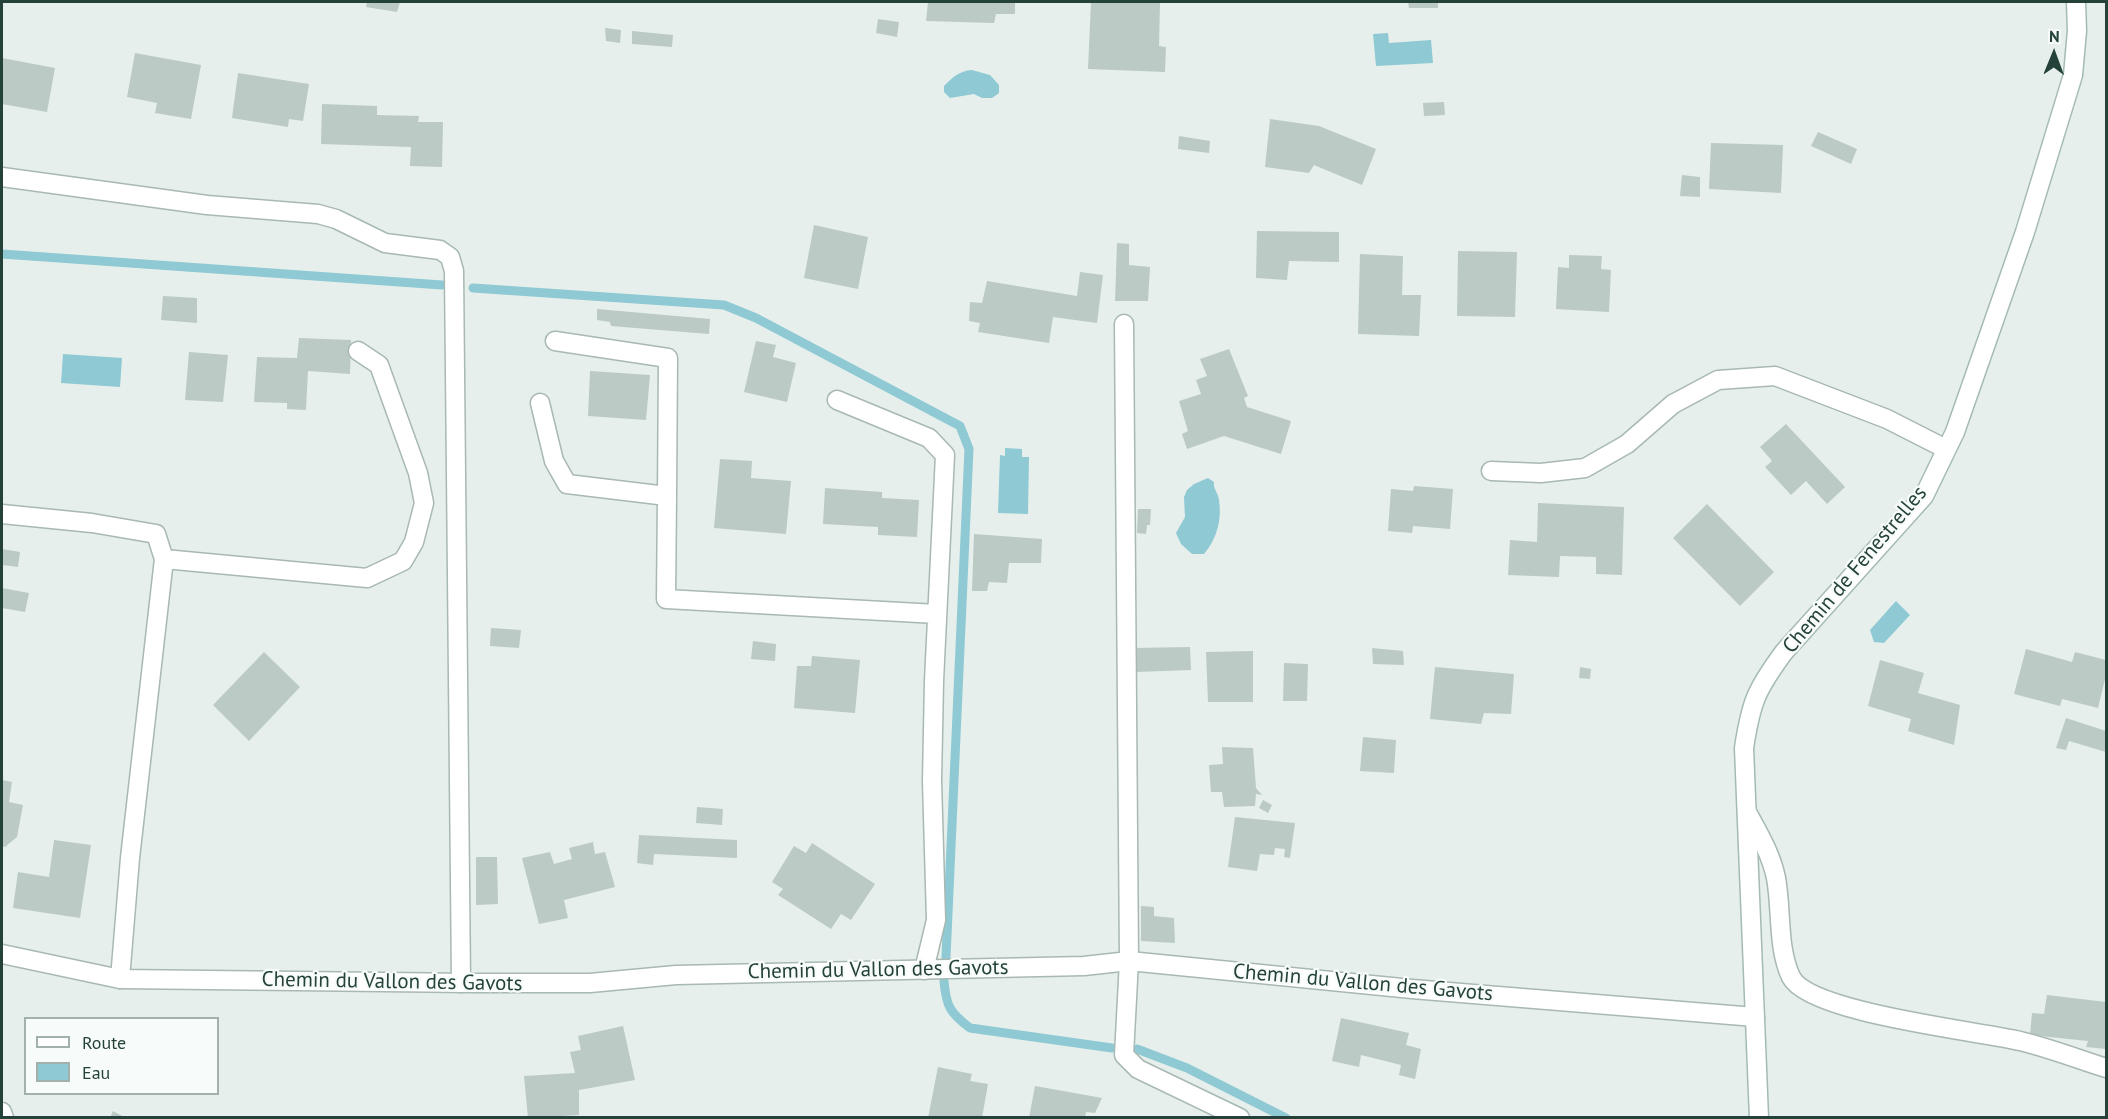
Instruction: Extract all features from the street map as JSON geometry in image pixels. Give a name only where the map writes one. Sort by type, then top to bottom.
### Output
[{"type":"street","name":"Chemin de Fenestrelles","points":[[1759,1118],[1744,748],[1750,707],[1764,680],[1784,652],[1923,496],[1955,432],[2025,232],[2073,75],[2077,31],[2076,2]]},
{"type":"street","points":[[2,177],[207,206],[318,214],[336,219],[385,243],[440,250],[450,257],[454,271],[461,983]]},
{"type":"street","points":[[1124,324],[1129,961],[1124,1056],[1138,1069],[1240,1118]]},
{"type":"street","points":[[555,341],[668,358],[666,599],[937,614]]},
{"type":"street","points":[[164,559],[367,578],[403,561],[414,542],[424,503],[418,473],[379,365],[358,351]]},
{"type":"street","points":[[1491,471],[1541,473],[1585,468],[1627,444],[1673,404],[1718,380],[1775,376],[1887,419],[1946,449]]},
{"type":"street","points":[[837,400],[928,438],[945,455],[932,781],[936,920],[924,970]]},
{"type":"street","points":[[540,403],[555,461],[567,484],[667,496]]},
{"type":"street","points":[[2,514],[92,523],[156,534],[164,559],[130,858],[120,979]]},
{"type":"street","points":[[1747,812],[1769,852],[1776,879],[1785,959],[1792,980],[1825,1000],[1875,1014],[2020,1041],[2106,1068]]},
{"type":"street","name":"Chemin du Vallon des Gavots","points":[[2,954],[120,979],[461,983],[590,983],[676,975],[1084,966],[1129,961],[1755,1017]]},
{"type":"street","points":[[2,1112],[4,1118]]},
{"type":"water","points":[[1388,33],[1389,43],[1431,40],[1433,63],[1376,66],[1373,34]]},
{"type":"water","points":[[972,70],[990,75],[999,85],[999,93],[992,98],[982,98],[974,94],[950,98],[944,92],[944,86],[953,77]]},
{"type":"water","points":[[63,354],[122,358],[120,387],[61,383]]},
{"type":"water","points":[[1005,448],[1022,449],[1022,457],[1029,457],[1028,514],[998,513],[1000,455],[1005,456]]},
{"type":"water","points":[[1208,478],[1214,482],[1220,507],[1218,528],[1204,554],[1192,554],[1181,544],[1176,533],[1185,517],[1184,497],[1187,490]]},
{"type":"water","points":[[1896,601],[1910,615],[1884,643],[1874,642],[1870,630]]},
{"type":"building","points":[[367,2],[400,2],[397,12],[366,7]]},
{"type":"building","points":[[928,2],[1015,2],[1015,14],[996,14],[994,23],[926,21]]},
{"type":"building","points":[[1091,2],[1160,2],[1159,46],[1166,47],[1165,72],[1088,69]]},
{"type":"building","points":[[1408,2],[1438,2],[1438,8],[1409,8]]},
{"type":"building","points":[[878,19],[899,22],[897,37],[876,33]]},
{"type":"building","points":[[605,28],[621,30],[620,43],[606,41]]},
{"type":"building","points":[[632,31],[673,35],[672,47],[632,44]]},
{"type":"building","points":[[135,53],[201,65],[191,119],[155,113],[157,103],[127,97]]},
{"type":"building","points":[[2,58],[55,68],[47,112],[2,104]]},
{"type":"building","points":[[238,73],[309,84],[303,121],[289,119],[288,127],[232,118]]},
{"type":"building","points":[[1444,102],[1445,115],[1424,116],[1423,103]]},
{"type":"building","points":[[322,104],[377,106],[377,115],[419,116],[418,122],[443,122],[442,167],[410,166],[411,147],[321,144]]},
{"type":"building","points":[[1270,119],[1319,126],[1376,149],[1362,185],[1314,165],[1309,173],[1265,167]]},
{"type":"building","points":[[1818,132],[1857,149],[1851,164],[1811,146]]},
{"type":"building","points":[[1179,136],[1210,141],[1209,153],[1178,149]]},
{"type":"building","points":[[1711,143],[1783,145],[1781,193],[1709,189]]},
{"type":"building","points":[[1682,175],[1700,177],[1700,197],[1680,196]]},
{"type":"building","points":[[814,225],[868,237],[858,289],[804,278]]},
{"type":"building","points":[[1257,231],[1339,232],[1339,262],[1289,261],[1287,280],[1256,278]]},
{"type":"building","points":[[1117,243],[1129,244],[1129,265],[1150,267],[1148,301],[1115,301]]},
{"type":"building","points":[[1458,251],[1517,252],[1515,317],[1457,316]]},
{"type":"building","points":[[1360,254],[1403,256],[1402,295],[1421,295],[1419,336],[1358,334]]},
{"type":"building","points":[[1569,255],[1602,256],[1601,269],[1611,270],[1609,312],[1556,309],[1558,267],[1569,268]]},
{"type":"building","points":[[1080,272],[1103,275],[1097,323],[1053,317],[1049,343],[978,332],[980,323],[969,321],[970,302],[982,303],[987,281],[1077,296]]},
{"type":"building","points":[[163,296],[197,298],[197,323],[161,320]]},
{"type":"building","points":[[597,309],[710,319],[709,334],[611,326],[610,322],[597,320]]},
{"type":"building","points":[[299,338],[351,340],[350,374],[308,371],[306,410],[287,409],[287,403],[254,402],[257,357],[297,358]]},
{"type":"building","points":[[756,341],[776,345],[773,357],[796,363],[787,402],[744,392]]},
{"type":"building","points":[[1229,349],[1248,396],[1244,398],[1247,407],[1291,421],[1281,454],[1224,436],[1187,449],[1182,434],[1188,431],[1179,401],[1201,394],[1196,380],[1207,376],[1200,359]]},
{"type":"building","points":[[189,352],[228,355],[223,402],[185,400]]},
{"type":"building","points":[[590,371],[650,375],[646,420],[588,416]]},
{"type":"building","points":[[1786,424],[1845,487],[1827,504],[1806,481],[1791,495],[1765,467],[1772,461],[1760,447]]},
{"type":"building","points":[[720,459],[752,461],[751,478],[791,481],[786,534],[714,528]]},
{"type":"building","points":[[1414,486],[1453,489],[1450,529],[1413,526],[1412,533],[1388,531],[1391,489],[1413,491]]},
{"type":"building","points":[[825,488],[882,492],[882,498],[919,500],[917,537],[878,535],[878,527],[823,524]]},
{"type":"building","points":[[1538,503],[1624,507],[1622,575],[1596,574],[1596,557],[1560,556],[1559,577],[1508,575],[1510,540],[1537,542]]},
{"type":"building","points":[[1707,504],[1774,572],[1740,606],[1673,538]]},
{"type":"building","points":[[1138,509],[1151,509],[1150,525],[1147,525],[1146,534],[1137,533]]},
{"type":"building","points":[[974,534],[1042,539],[1041,563],[1009,563],[1007,583],[989,582],[987,591],[972,591]]},
{"type":"building","points":[[2,549],[20,552],[18,567],[2,565]]},
{"type":"building","points":[[2,588],[29,593],[25,612],[2,608]]},
{"type":"building","points":[[491,628],[521,630],[519,648],[490,646]]},
{"type":"building","points":[[753,641],[776,644],[775,661],[751,659]]},
{"type":"building","points":[[1190,647],[1191,670],[1135,672],[1134,648]]},
{"type":"building","points":[[1372,648],[1403,651],[1404,665],[1373,664]]},
{"type":"building","points":[[2026,649],[2072,662],[2075,652],[2106,660],[2106,675],[2098,708],[2062,699],[2060,706],[2014,694]]},
{"type":"building","points":[[1253,651],[1253,702],[1208,702],[1206,652]]},
{"type":"building","points":[[264,652],[300,687],[249,741],[213,705]]},
{"type":"building","points":[[812,656],[860,660],[855,713],[794,708],[797,666],[811,666]]},
{"type":"building","points":[[1880,660],[1924,673],[1918,693],[1960,705],[1954,745],[1908,731],[1911,719],[1868,706]]},
{"type":"building","points":[[1284,663],[1308,664],[1307,701],[1283,701]]},
{"type":"building","points":[[1435,667],[1514,674],[1511,714],[1484,713],[1481,724],[1430,719]]},
{"type":"building","points":[[1580,667],[1591,669],[1590,679],[1579,678]]},
{"type":"building","points":[[2066,718],[2106,731],[2106,752],[2069,741],[2066,750],[2056,748]]},
{"type":"building","points":[[1363,737],[1396,740],[1394,773],[1360,771]]},
{"type":"building","points":[[1222,747],[1253,748],[1256,788],[1262,795],[1256,794],[1255,806],[1224,807],[1222,792],[1211,792],[1209,765],[1223,764]]},
{"type":"building","points":[[2,780],[12,782],[9,802],[23,805],[17,837],[5,847],[2,846]]},
{"type":"building","points":[[1263,800],[1272,805],[1268,813],[1259,808]]},
{"type":"building","points":[[697,807],[723,809],[722,825],[696,823]]},
{"type":"building","points":[[1235,817],[1295,823],[1290,858],[1284,857],[1285,849],[1275,848],[1274,855],[1260,854],[1257,871],[1228,867]]},
{"type":"building","points":[[639,835],[737,840],[737,858],[654,854],[653,865],[637,863]]},
{"type":"building","points":[[54,840],[91,845],[80,918],[13,908],[18,872],[49,877]]},
{"type":"building","points":[[593,842],[595,854],[605,852],[615,887],[564,900],[568,918],[539,924],[522,858],[550,852],[554,864],[572,859],[569,848]]},
{"type":"building","points":[[812,843],[875,884],[851,920],[841,914],[831,929],[778,895],[783,889],[772,882],[794,846],[806,853]]},
{"type":"building","points":[[476,857],[497,857],[498,904],[476,905]]},
{"type":"building","points":[[1141,906],[1154,907],[1154,916],[1174,918],[1175,943],[1141,941]]},
{"type":"building","points":[[2047,995],[2106,1002],[2106,1049],[2086,1047],[2088,1041],[2030,1035],[2032,1013],[2044,1014]]},
{"type":"building","points":[[1341,1018],[1409,1033],[1406,1045],[1421,1049],[1415,1079],[1399,1075],[1401,1065],[1361,1055],[1359,1067],[1332,1061]]},
{"type":"building","points":[[623,1026],[635,1080],[579,1090],[579,1115],[528,1118],[524,1076],[575,1073],[570,1052],[581,1050],[578,1036]]},
{"type":"building","points":[[938,1067],[972,1074],[970,1081],[988,1084],[982,1118],[928,1118]]},
{"type":"building","points":[[1035,1086],[1102,1098],[1095,1113],[1086,1112],[1085,1118],[1029,1118]]},
{"type":"building","points":[[113,1111],[126,1118],[110,1118]]},
{"type":"waterway","points":[[2,254],[442,285]]},
{"type":"waterway","points":[[473,288],[724,305],[756,318],[960,426],[969,449],[946,957]]},
{"type":"waterway","points":[[944,981],[950,1008],[970,1028],[1112,1048]]},
{"type":"waterway","points":[[1137,1049],[1187,1068],[1286,1118]]}]
